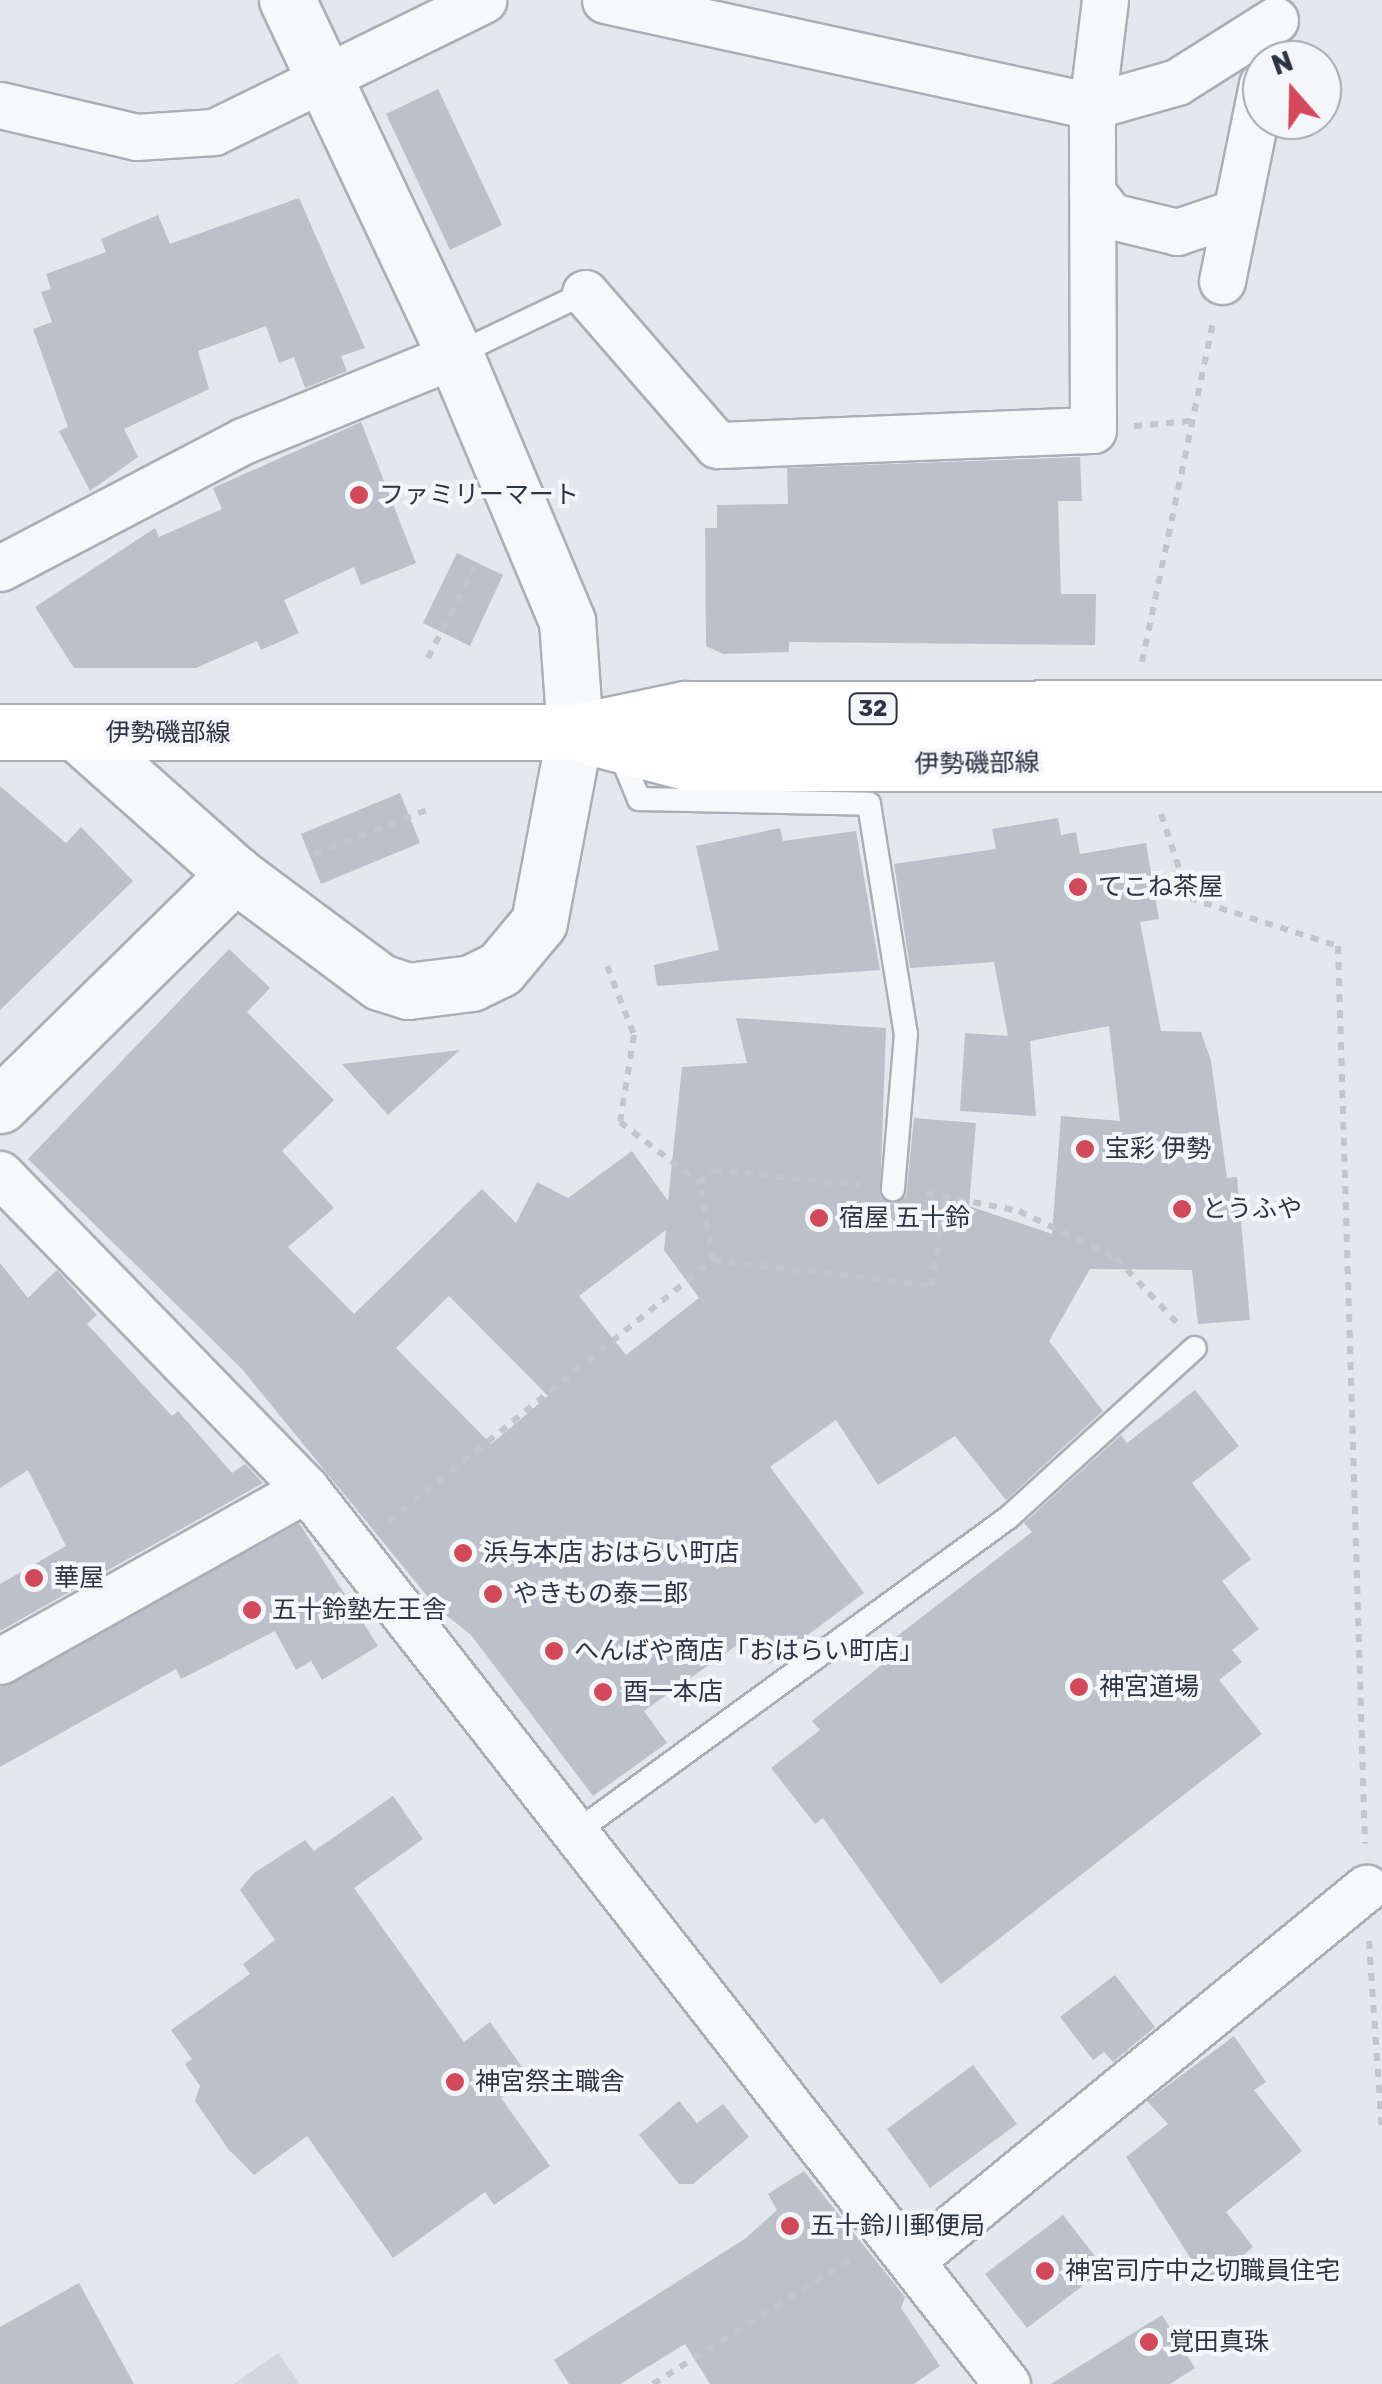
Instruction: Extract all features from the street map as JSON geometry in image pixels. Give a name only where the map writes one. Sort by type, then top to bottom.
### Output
[{"type":"main road","name":"伊勢磯部線","points":[[0,732],[595,738],[690,763],[1156,735],[1382,708]]},
{"type":"main road","name":"伊勢磯部線","points":[[1156,735],[1382,763]]},
{"type":"street","points":[[77,732],[234,874],[380,982],[408,990],[471,983],[500,969],[539,922],[595,738],[567,621],[455,355],[286,0]]},
{"type":"street","points":[[0,105],[170,140],[214,132],[322,79],[413,14],[484,0]]},
{"type":"street","points":[[605,0],[1092,106],[1178,82],[1274,27]]},
{"type":"street","points":[[585,293],[717,445],[1093,430],[1092,106],[1106,0]]},
{"type":"street","points":[[1222,281],[1251,140]]},
{"type":"street","points":[[1092,192],[1111,216],[1177,232],[1236,212]]},
{"type":"street","points":[[0,568],[243,441],[455,355]]},
{"type":"street","points":[[0,1105],[234,874]]},
{"type":"street","points":[[0,1174],[306,1489],[904,2246],[1007,2384]]},
{"type":"street","points":[[0,1660],[306,1489]]},
{"type":"street","points":[[904,2246],[1366,1888]]},
{"type":"lane","points":[[455,355],[585,293]]},
{"type":"lane","points":[[595,738],[639,800],[869,804],[906,1034],[892,1188]]},
{"type":"lane","points":[[578,1830],[1009,1517],[1195,1348]]},
{"type":"path","points":[[1222,281],[1156,735],[1190,898],[1338,946],[1366,1888],[1382,2131]]},
{"type":"path","points":[[428,658],[476,566]]},
{"type":"path","points":[[314,854],[426,810]]},
{"type":"path","points":[[607,966],[634,1034],[620,1122],[700,1183],[713,1260]]},
{"type":"path","points":[[700,1183],[713,1170],[892,1188],[1019,1211],[1116,1258],[1147,1281],[1195,1348]]},
{"type":"path","points":[[356,1551],[493,1429],[713,1260],[932,1286],[946,1196]]},
{"type":"path","points":[[653,2384],[904,2246]]},
{"type":"shaded area","points":[[278,2353],[300,2384],[234,2384]]},
{"type":"building","points":[[438,89],[502,225],[450,250],[386,114]]},
{"type":"building","points":[[299,198],[365,348],[341,356],[347,371],[305,388],[294,357],[279,363],[266,326],[198,351],[209,389],[124,429],[138,457],[90,491],[59,431],[68,427],[33,329],[52,322],[41,292],[51,289],[46,274],[106,252],[101,239],[158,215],[170,244]]},
{"type":"building","points":[[361,422],[416,563],[361,585],[354,567],[284,600],[299,633],[261,650],[257,641],[196,668],[74,668],[35,607],[155,528],[159,537],[222,509],[213,488]]},
{"type":"building","points":[[1080,457],[1082,501],[1058,501],[1061,594],[1096,594],[1095,645],[789,642],[789,652],[723,654],[706,646],[705,528],[717,528],[717,505],[788,504],[787,468]]},
{"type":"building","points":[[457,553],[503,575],[470,646],[423,623]]},
{"type":"building","points":[[0,786],[66,843],[81,827],[133,881],[0,1010]]},
{"type":"building","points":[[400,793],[420,843],[321,884],[301,834]]},
{"type":"building","points":[[1058,818],[1061,835],[1076,832],[1080,854],[1146,843],[1159,919],[1140,922],[1161,1031],[1201,1032],[1211,1061],[1227,1178],[1237,1177],[1250,1320],[1198,1324],[1192,1270],[1090,1269],[1049,1341],[1103,1411],[1006,1500],[955,1436],[878,1485],[836,1420],[770,1467],[864,1593],[769,1664],[747,1638],[644,1711],[667,1743],[593,1796],[471,1635],[436,1607],[242,1369],[28,1159],[229,949],[270,988],[247,1012],[334,1100],[282,1151],[334,1208],[288,1247],[354,1314],[482,1189],[516,1223],[537,1182],[568,1198],[632,1151],[668,1201],[682,1067],[747,1063],[736,1018],[886,1028],[880,1196],[893,1204],[906,1197],[914,1118],[976,1123],[969,1206],[1052,1234],[1061,1116],[1120,1121],[1109,1026],[1030,1041],[1036,1116],[960,1111],[965,1033],[1008,1036],[994,962],[910,968],[894,864],[996,849],[992,829]],"holes":[[[666,1230],[664,1250],[699,1298],[626,1355],[579,1296]],[[449,1296],[548,1396],[491,1444],[396,1348]]]},
{"type":"building","points":[[780,828],[783,841],[856,831],[880,970],[657,986],[654,965],[719,950],[696,846]]},
{"type":"building","points":[[460,1050],[388,1115],[342,1064]]},
{"type":"building","points":[[0,1263],[28,1298],[57,1270],[97,1315],[87,1324],[172,1416],[178,1411],[232,1473],[245,1464],[263,1483],[0,1631],[0,1584],[66,1546],[28,1470],[0,1488]]},
{"type":"building","name":"神宮道場","points":[[1195,1390],[1239,1446],[1192,1483],[1251,1559],[1222,1581],[1259,1629],[1232,1650],[1242,1662],[1219,1680],[1262,1734],[941,1984],[823,1818],[815,1824],[771,1768],[820,1730],[812,1721],[904,1647],[896,1637],[1032,1532],[1024,1523],[1121,1435],[1127,1443]]},
{"type":"building","points":[[299,1523],[378,1646],[322,1680],[311,1661],[296,1670],[275,1631],[181,1679],[176,1669],[0,1767],[0,1687]]},
{"type":"building","name":"神宮祭主職舎","points":[[393,1796],[423,1839],[354,1888],[464,2042],[490,2022],[530,2078],[501,2098],[550,2166],[494,2205],[485,2192],[393,2258],[307,2136],[254,2175],[229,2150],[195,2101],[200,2086],[185,2064],[192,2059],[171,2030],[250,1974],[243,1964],[275,1940],[240,1890],[254,1873],[305,1840],[314,1851]]},
{"type":"building","points":[[1115,1975],[1155,2027],[1113,2062],[1104,2052],[1093,2060],[1060,2017]]},
{"type":"building","points":[[1234,2036],[1266,2082],[1254,2090],[1302,2151],[1226,2212],[1253,2247],[1207,2284],[1126,2157],[1168,2124],[1147,2101]]},
{"type":"building","points":[[973,2065],[1017,2124],[930,2188],[887,2129]]},
{"type":"building","points":[[679,2101],[697,2123],[723,2104],[749,2137],[693,2184],[679,2184],[639,2135]]},
{"type":"building","points":[[804,2171],[905,2297],[901,2308],[940,2366],[914,2384],[710,2384],[685,2344],[620,2384],[569,2384],[554,2360],[746,2238],[777,2210],[768,2194]]},
{"type":"building","name":"神宮司庁中之切職員住宅","points":[[1063,2215],[1105,2269],[1027,2328],[985,2274]]},
{"type":"building","points":[[79,2283],[134,2384],[0,2384],[0,2327]]},
{"type":"building","name":"覚田真珠","points":[[1162,2315],[1195,2368],[1170,2384],[1051,2384]]},
{"type":"place","name":"ファミリーマート","points":[[359,495]]},
{"type":"place","name":"てこね茶屋","points":[[1078,887]]},
{"type":"place","name":"宝彩 伊勢","points":[[1085,1149]]},
{"type":"place","name":"とうふや","points":[[1182,1209]]},
{"type":"place","name":"宿屋 五十鈴","points":[[819,1218]]},
{"type":"place","name":"浜与本店 おはらい町店","points":[[463,1553]]},
{"type":"place","name":"華屋","points":[[34,1578]]},
{"type":"place","name":"やきもの泰二郎","points":[[493,1594]]},
{"type":"place","name":"五十鈴塾左王舎","points":[[252,1610]]},
{"type":"place","name":"へんばや商店「おはらい町店」","points":[[554,1651]]},
{"type":"place","name":"神宮道場","points":[[1079,1687]]},
{"type":"place","name":"酉一本店","points":[[603,1692]]},
{"type":"place","name":"神宮祭主職舎","points":[[455,2082]]},
{"type":"place","name":"五十鈴川郵便局","points":[[790,2226]]},
{"type":"place","name":"神宮司庁中之切職員住宅","points":[[1045,2271]]},
{"type":"place","name":"覚田真珠","points":[[1149,2342]]}]
